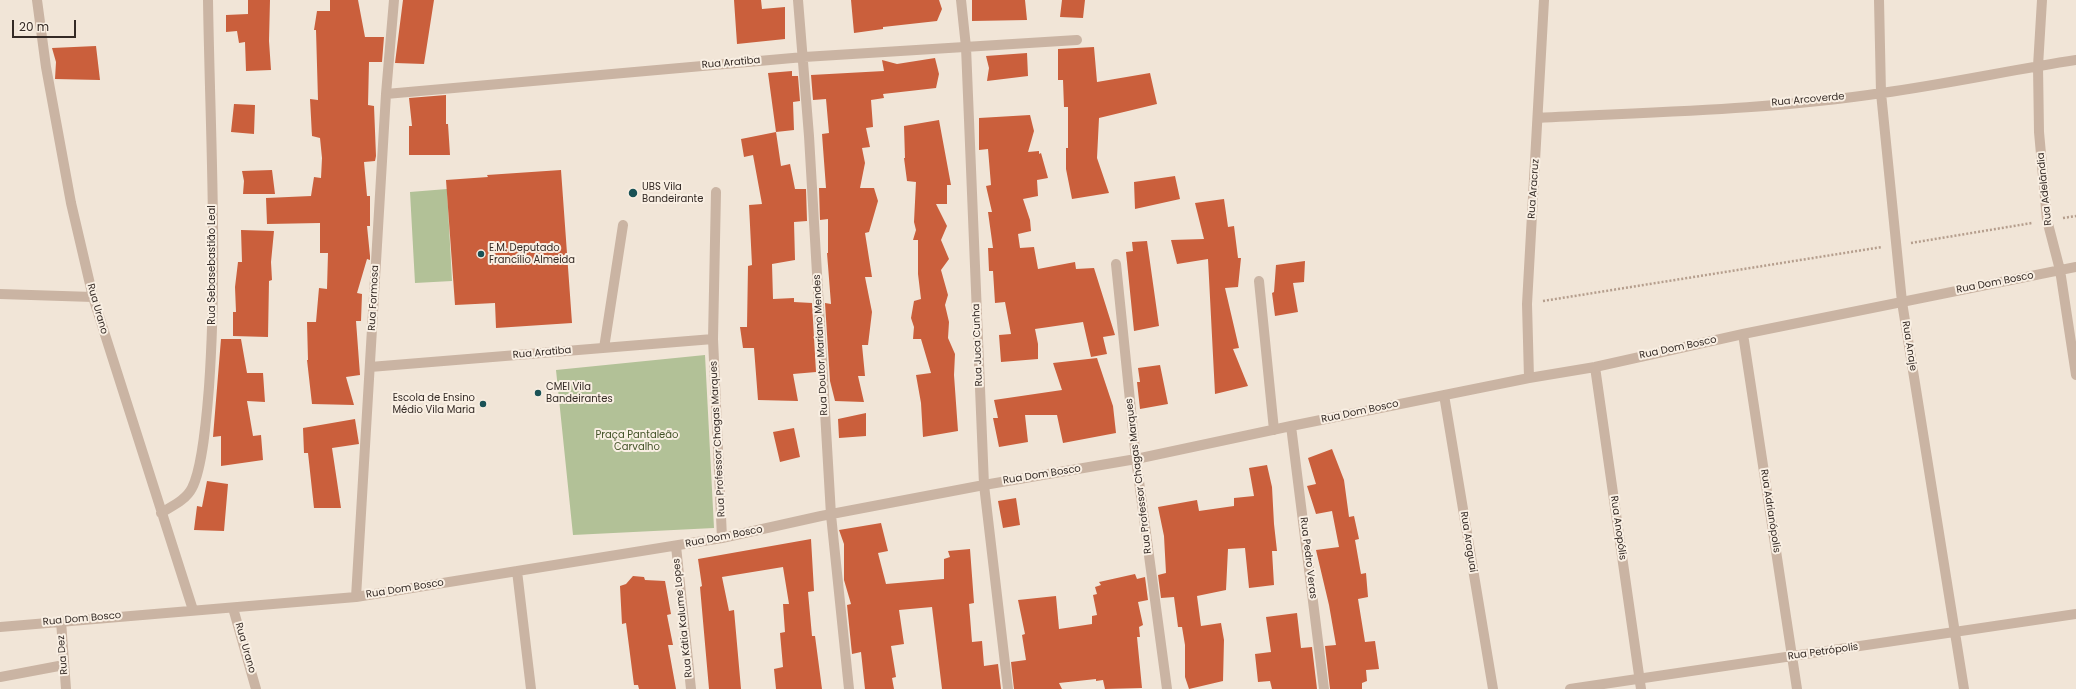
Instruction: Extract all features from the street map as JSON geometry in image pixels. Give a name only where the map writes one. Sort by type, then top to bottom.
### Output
[{"type":"street","name":"Rua Urano","points":[[38,0],[46,67],[68,188],[93,297],[161,512],[194,610]]},
{"type":"street","name":"Rua Sebasebastião Leal","points":[[161,512],[184,498],[192,488],[198,468],[206,417],[212,337],[213,279],[208,0]]},
{"type":"street","name":"Rua Formosa","points":[[356,597],[386,94],[394,0]]},
{"type":"street","name":"Rua Doutor Mariano Mendes","points":[[798,0],[804,56],[831,515],[849,689]]},
{"type":"street","name":"Rua Juca Cunha","points":[[961,0],[966,47],[984,485],[1008,689]]},
{"type":"street","name":"Rua Aracruz","points":[[1529,378],[1527,304],[1544,0]]},
{"type":"street","name":"Rua Anaje","points":[[1879,0],[1882,93],[1902,302],[1964,689]]},
{"type":"street","name":"Rua Adelândia","points":[[2042,0],[2038,66],[2039,132],[2047,220],[2060,270],[2076,375]]},
{"type":"street","name":"Rua Aratiba","points":[[386,94],[804,56],[1077,40]]},
{"type":"street","name":"Rua Arcoverde","points":[[1538,118],[1678,111],[1882,93],[2076,60]]},
{"type":"street","name":"Rua Professor Chagas Marques","points":[[716,192],[713,339],[722,538]]},
{"type":"street","points":[[604,348],[623,225]]},
{"type":"street","name":"Rua Professor Chagas Marques","points":[[1116,264],[1136,459],[1167,689]]},
{"type":"street","name":"Rua Dom Bosco","points":[[0,627],[356,597],[676,546],[984,485],[1136,459],[1291,426],[1596,366],[1743,334],[2076,267]]},
{"type":"street","points":[[1259,281],[1274,430]]},
{"type":"street","points":[[0,294],[93,297]]},
{"type":"street","name":"Rua Adrianópolis","points":[[1743,334],[1797,689]]},
{"type":"street","name":"Rua Aratiba","points":[[370,367],[713,339]]},
{"type":"street","name":"Rua Anopólis","points":[[1596,366],[1642,689]]},
{"type":"street","name":"Rua Araguai","points":[[1444,395],[1493,689]]},
{"type":"street","name":"Rua Pedro Veras","points":[[1291,426],[1324,689]]},
{"type":"street","name":"Rua Kátia Kalume Lopes","points":[[676,546],[691,689]]},
{"type":"street","points":[[517,571],[531,689]]},
{"type":"street","name":"Rua Urano","points":[[233,608],[256,689]]},
{"type":"street","name":"Rua Petrópolis","points":[[1570,689],[2076,614]]},
{"type":"street","name":"Rua Dez","points":[[61,621],[66,689]]},
{"type":"street","points":[[0,677],[64,665]]},
{"type":"path","points":[[1527,304],[2076,216]]},
{"type":"green space","points":[[447,189],[452,281],[415,283],[410,192]]},
{"type":"green space","name":"Praça Pantaleão Carvalho","points":[[705,355],[714,528],[573,535],[556,370]]},
{"type":"building","points":[[248,0],[270,0],[269,41],[271,70],[246,71],[245,42],[239,43],[237,31],[226,32],[226,15],[248,14]]},
{"type":"building","points":[[330,0],[358,0],[365,37],[384,37],[382,62],[369,62],[368,105],[374,106],[376,156],[375,161],[364,162],[367,196],[370,196],[370,226],[367,226],[370,260],[367,259],[357,293],[362,294],[361,321],[356,321],[360,375],[346,377],[354,405],[312,404],[307,360],[307,322],[316,322],[319,288],[327,289],[328,253],[320,253],[320,223],[267,224],[266,198],[311,196],[314,177],[321,178],[322,158],[320,138],[312,136],[310,99],[318,100],[316,30],[314,30],[317,11],[330,11]]},
{"type":"building","points":[[403,0],[434,0],[424,64],[395,63]]},
{"type":"building","points":[[734,0],[761,0],[762,9],[785,7],[785,39],[737,44]]},
{"type":"building","points":[[851,0],[939,0],[942,9],[937,21],[883,27],[883,29],[854,33]]},
{"type":"building","points":[[972,0],[1025,0],[1027,20],[972,21]]},
{"type":"building","points":[[1062,0],[1085,0],[1083,18],[1060,17]]},
{"type":"building","points":[[96,46],[100,80],[55,79],[56,62],[52,48]]},
{"type":"building","points":[[1094,47],[1097,82],[1150,73],[1157,104],[1099,118],[1097,158],[1109,193],[1072,199],[1066,169],[1066,148],[1068,148],[1068,107],[1064,107],[1063,80],[1058,80],[1058,49]]},
{"type":"building","points":[[1027,53],[1028,76],[987,81],[989,68],[986,56]]},
{"type":"building","points":[[935,58],[939,74],[936,88],[883,94],[884,98],[871,100],[873,127],[866,128],[870,147],[862,148],[865,163],[860,188],[874,188],[878,201],[869,232],[865,233],[872,277],[865,277],[872,312],[868,345],[862,345],[865,376],[858,376],[864,402],[835,401],[830,381],[825,303],[831,304],[827,253],[828,219],[820,220],[819,188],[826,188],[822,134],[829,133],[826,99],[813,100],[811,75],[884,71],[882,60],[897,64]]},
{"type":"building","points":[[792,71],[792,76],[798,76],[800,101],[793,102],[794,130],[776,132],[768,73]]},
{"type":"building","points":[[446,95],[446,124],[448,124],[450,155],[409,155],[409,126],[412,126],[409,98]]},
{"type":"building","points":[[234,104],[255,105],[254,134],[231,132]]},
{"type":"building","points":[[1030,115],[1034,131],[1028,152],[1039,151],[1039,154],[1041,153],[1048,178],[1037,180],[1038,196],[1023,199],[1030,220],[1031,231],[1018,234],[1020,248],[1034,247],[1038,269],[1075,262],[1076,269],[1094,268],[1115,335],[1103,337],[1107,354],[1091,357],[1083,322],[1035,329],[1038,344],[1038,359],[1001,362],[999,335],[1011,334],[1005,302],[995,303],[993,271],[989,271],[988,248],[993,248],[988,212],[992,212],[986,186],[991,185],[988,149],[979,150],[979,118]]},
{"type":"building","points":[[939,120],[951,185],[947,185],[947,204],[936,204],[947,226],[941,240],[949,259],[941,270],[948,295],[945,305],[949,322],[948,338],[955,354],[954,375],[958,431],[923,437],[921,403],[916,375],[931,373],[921,339],[913,339],[914,327],[911,318],[914,301],[921,299],[918,274],[918,240],[913,240],[916,230],[914,222],[916,182],[907,181],[904,158],[904,126]]},
{"type":"building","points":[[776,132],[781,166],[790,164],[795,189],[806,189],[807,221],[794,222],[795,260],[772,264],[773,299],[794,298],[794,302],[812,303],[816,372],[793,374],[798,401],[758,400],[754,348],[743,348],[740,327],[747,327],[748,266],[752,265],[749,205],[762,204],[753,155],[744,157],[741,139]]},
{"type":"building","points":[[272,170],[275,194],[243,194],[244,181],[242,171]]},
{"type":"building","points":[[561,170],[572,323],[496,328],[495,303],[455,305],[446,180],[488,177],[487,175]]},
{"type":"building","points":[[1175,176],[1180,199],[1135,209],[1134,182]]},
{"type":"building","points":[[1224,199],[1228,227],[1234,226],[1238,258],[1241,258],[1238,287],[1225,288],[1239,348],[1233,349],[1248,386],[1215,394],[1208,259],[1177,264],[1171,240],[1204,239],[1195,203]]},
{"type":"building","points":[[241,230],[274,231],[271,262],[272,280],[269,281],[268,337],[233,336],[233,312],[236,312],[235,287],[238,262],[242,262]]},
{"type":"building","points":[[1147,241],[1159,326],[1134,331],[1126,252],[1133,251],[1132,242]]},
{"type":"building","points":[[1305,261],[1304,282],[1293,283],[1298,312],[1275,316],[1272,293],[1274,292],[1276,265]]},
{"type":"building","points":[[221,339],[241,339],[247,373],[263,373],[265,402],[247,401],[253,436],[261,435],[263,460],[221,466],[221,436],[213,437]]},
{"type":"building","points":[[1097,358],[1113,406],[1116,433],[1063,443],[1057,415],[1025,415],[1028,442],[999,447],[993,418],[998,418],[994,400],[1062,390],[1053,363]]},
{"type":"building","points":[[1160,365],[1168,404],[1140,409],[1137,382],[1140,382],[1138,368]]},
{"type":"building","points":[[866,413],[866,436],[839,438],[838,419]]},
{"type":"building","points":[[355,419],[359,444],[332,448],[341,508],[314,508],[308,453],[304,453],[303,428]]},
{"type":"building","points":[[794,428],[800,457],[780,462],[773,432]]},
{"type":"building","points":[[1332,449],[1344,480],[1349,517],[1354,516],[1359,539],[1355,540],[1361,574],[1366,573],[1368,597],[1358,599],[1365,642],[1375,641],[1379,669],[1366,670],[1367,681],[1362,683],[1362,689],[1330,689],[1325,646],[1336,645],[1329,605],[1316,550],[1339,547],[1332,511],[1316,514],[1307,486],[1316,484],[1308,458]]},
{"type":"building","points":[[1267,465],[1272,487],[1277,551],[1272,551],[1274,585],[1249,588],[1245,548],[1228,549],[1226,590],[1197,596],[1201,626],[1221,623],[1224,640],[1223,681],[1189,689],[1185,677],[1185,645],[1182,627],[1178,627],[1174,597],[1161,598],[1158,575],[1166,573],[1164,536],[1158,507],[1197,500],[1199,511],[1234,506],[1234,498],[1254,496],[1249,468]]},
{"type":"building","points":[[207,481],[228,484],[224,531],[194,530],[197,506],[202,507]]},
{"type":"building","points":[[1016,498],[1020,525],[1003,528],[998,501]]},
{"type":"building","points":[[881,523],[888,551],[878,553],[886,584],[944,579],[944,559],[950,557],[948,551],[970,549],[974,603],[969,604],[972,642],[982,641],[984,666],[998,664],[1001,689],[942,689],[932,607],[899,610],[904,644],[891,646],[896,677],[892,678],[894,689],[865,689],[861,652],[852,654],[847,605],[851,604],[844,580],[844,544],[839,530]]},
{"type":"building","points":[[811,539],[814,591],[808,592],[812,636],[815,636],[822,689],[776,689],[774,669],[783,667],[780,633],[785,632],[783,604],[789,604],[783,567],[722,577],[729,611],[734,610],[741,689],[709,689],[700,587],[702,586],[698,559]]},
{"type":"building","points":[[1135,574],[1137,579],[1145,577],[1148,600],[1138,602],[1143,625],[1139,627],[1140,637],[1137,637],[1142,688],[1105,689],[1103,680],[1096,681],[1096,679],[1059,683],[1062,689],[1014,689],[1011,662],[1026,660],[1022,635],[1025,634],[1018,600],[1056,596],[1059,629],[1092,624],[1092,616],[1097,615],[1093,595],[1097,594],[1095,587],[1101,585],[1099,582]]},
{"type":"building","points":[[633,576],[644,577],[645,580],[665,581],[671,614],[667,615],[673,645],[668,645],[676,689],[639,689],[638,685],[634,685],[626,623],[622,624],[620,586],[626,584]]},
{"type":"building","points":[[1297,613],[1301,648],[1312,647],[1317,689],[1272,689],[1270,681],[1258,682],[1255,654],[1271,652],[1266,617]]},
{"type":"place","name":"UBS Vila Bandeirante","points":[[633,193]]},
{"type":"place","name":"E.M. Deputado Francílio Almeida","points":[[481,254]]},
{"type":"place","name":"CMEI Vila Bandeirantes","points":[[538,393]]},
{"type":"place","name":"Escola de Ensino Médio Vila Maria","points":[[483,404]]}]
